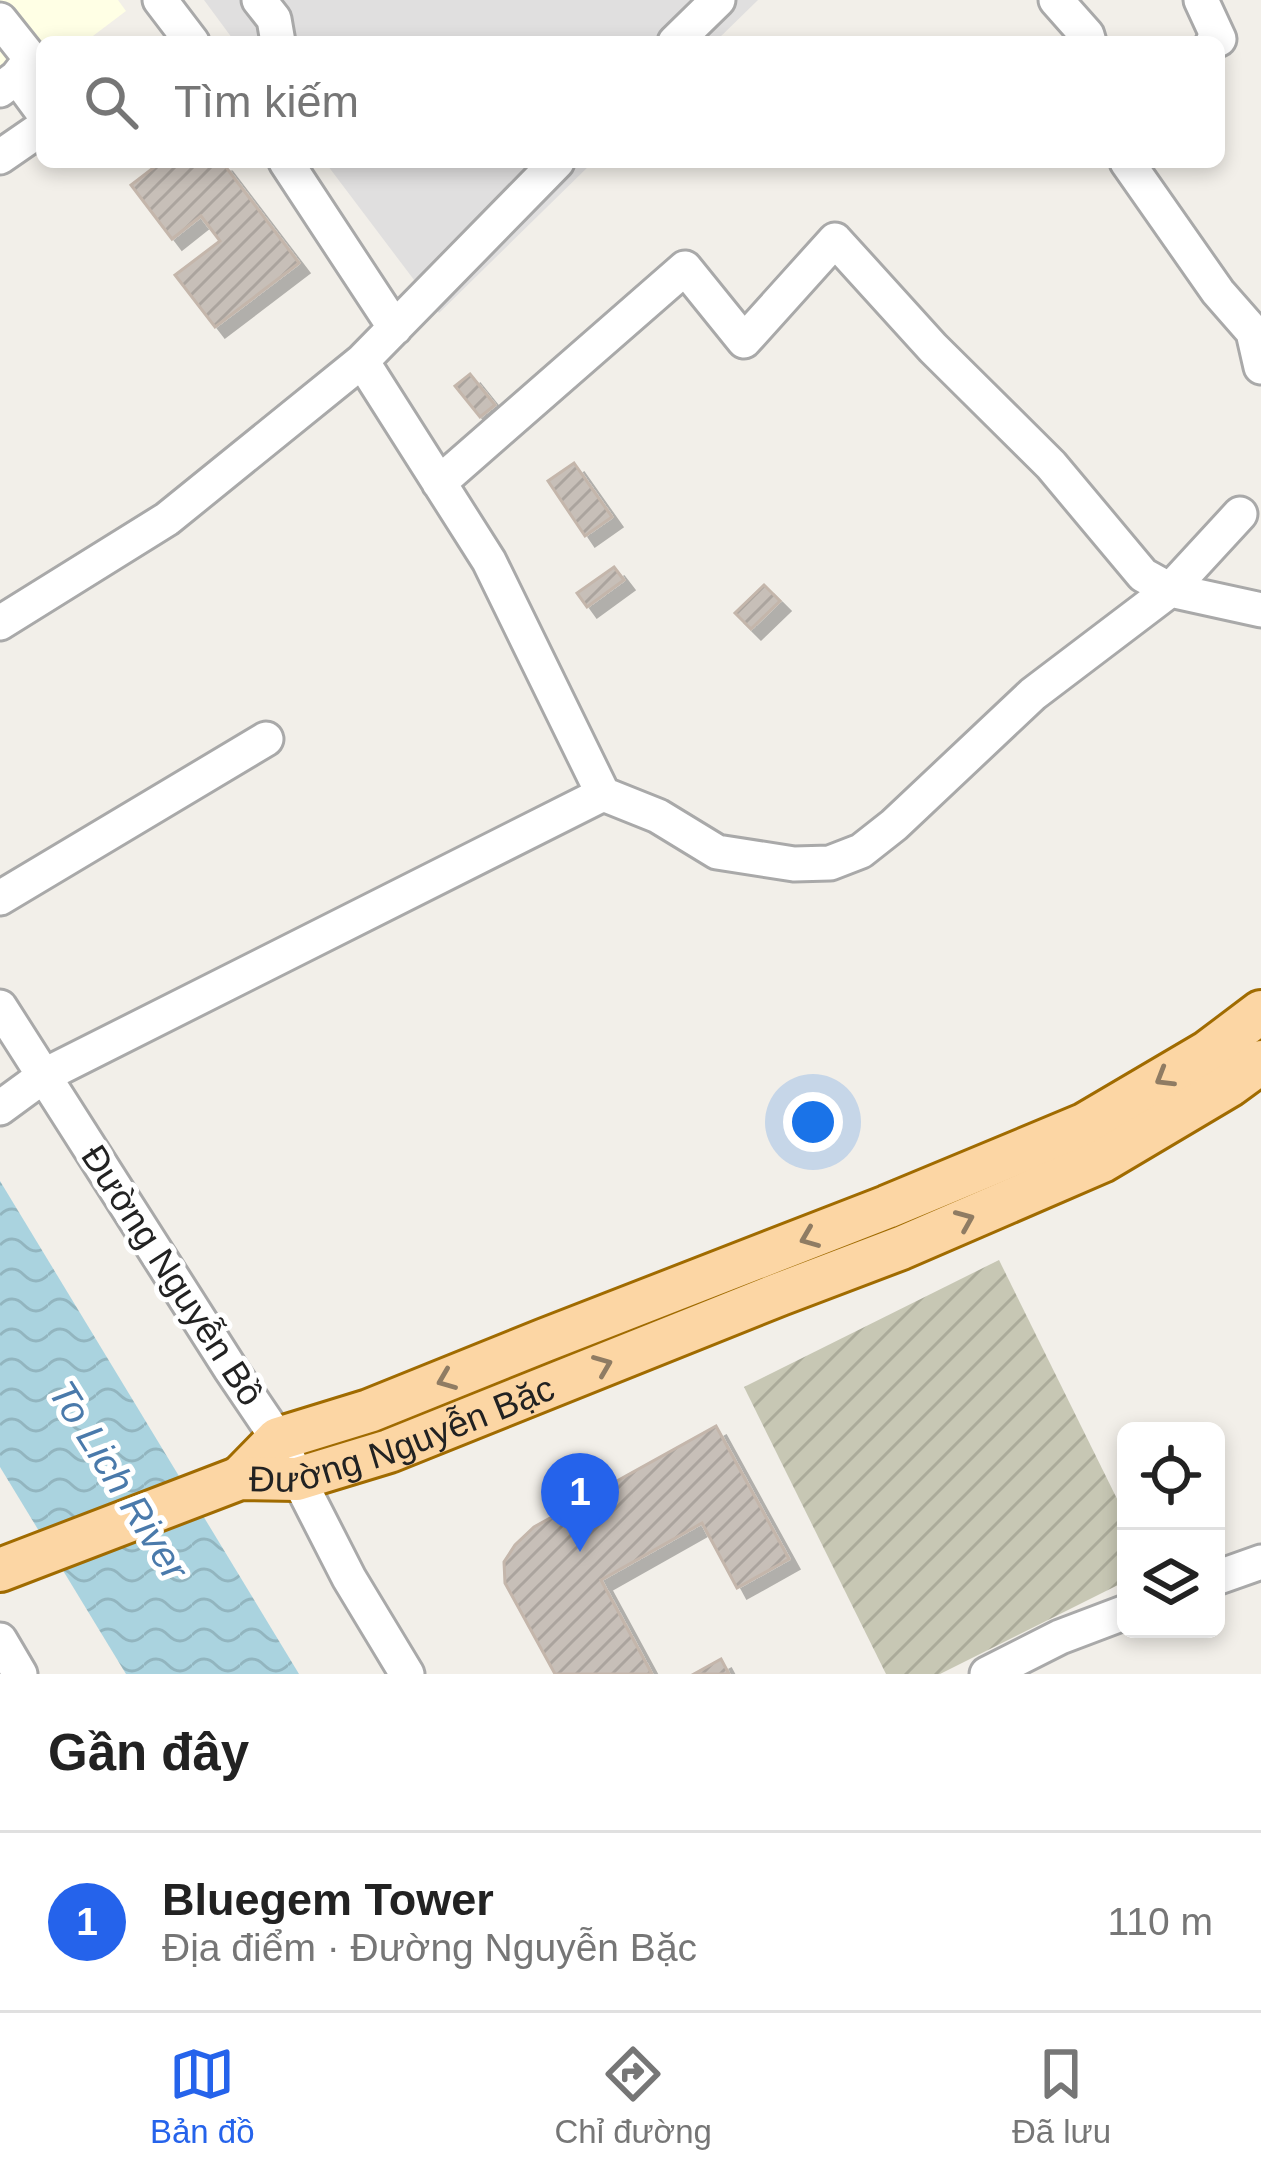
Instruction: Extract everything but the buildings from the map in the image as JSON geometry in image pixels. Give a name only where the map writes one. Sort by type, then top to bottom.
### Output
[{"type":"main road","name":"Đường Nguyễn Bặc","points":[[225,1483],[278,1438],[370,1411],[1084,1125],[1208,1052],[1261,1012]]},
{"type":"main road","name":"Đường Nguyễn Bặc","points":[[225,1483],[296,1480],[389,1451],[901,1248],[1102,1161],[1261,1062]]},
{"type":"main road","points":[[20,1563],[225,1483]]},
{"type":"street","points":[[160,0],[178,36]]},
{"type":"street","points":[[259,0],[274,20],[277,36]]},
{"type":"street","points":[[681,36],[718,0]]},
{"type":"street","points":[[1056,0],[1088,36]]},
{"type":"street","points":[[1202,0],[1218,36]]},
{"type":"street","points":[[0,20],[31,59],[8,83],[36,106]]},
{"type":"street","points":[[0,157],[36,132]]},
{"type":"street","points":[[290,168],[395,328]]},
{"type":"street","points":[[0,623],[167,519],[362,361],[550,168]]},
{"type":"street","points":[[1131,168],[1218,292],[1257,321],[1261,367]]},
{"type":"street","points":[[439,483],[686,268],[744,341],[835,240],[1051,465],[1143,575],[1170,590],[1261,610]]},
{"type":"street","points":[[362,361],[489,561],[603,794],[658,816],[717,852],[794,864],[830,863],[861,850],[1034,694],[1170,590],[1240,514]]},
{"type":"street","points":[[0,898],[266,739]]},
{"type":"street","points":[[0,1108],[45,1075],[603,794]]},
{"type":"street","name":"Đường Nguyễn Bồ","points":[[0,1007],[278,1438],[349,1578],[407,1674]]},
{"type":"street","points":[[1225,1575],[1261,1562]]},
{"type":"street","points":[[987,1674],[1060,1636],[1117,1615]]},
{"type":"shaded area","points":[[0,0],[118,0],[126,11],[93,36],[36,36],[36,79],[0,106]]},
{"type":"shaded area","points":[[204,0],[758,0],[721,36],[231,36]]},
{"type":"shaded area","points":[[330,168],[587,168],[439,313]]},
{"type":"shaded area","points":[[999,1260],[1117,1499],[1117,1586],[940,1674],[886,1674],[744,1387]]},
{"type":"water","name":"To Lich River","points":[[0,1181],[299,1674],[126,1674],[0,1467]]},
{"type":"place","name":"Bluegem Tower","points":[[580,1552]]}]
